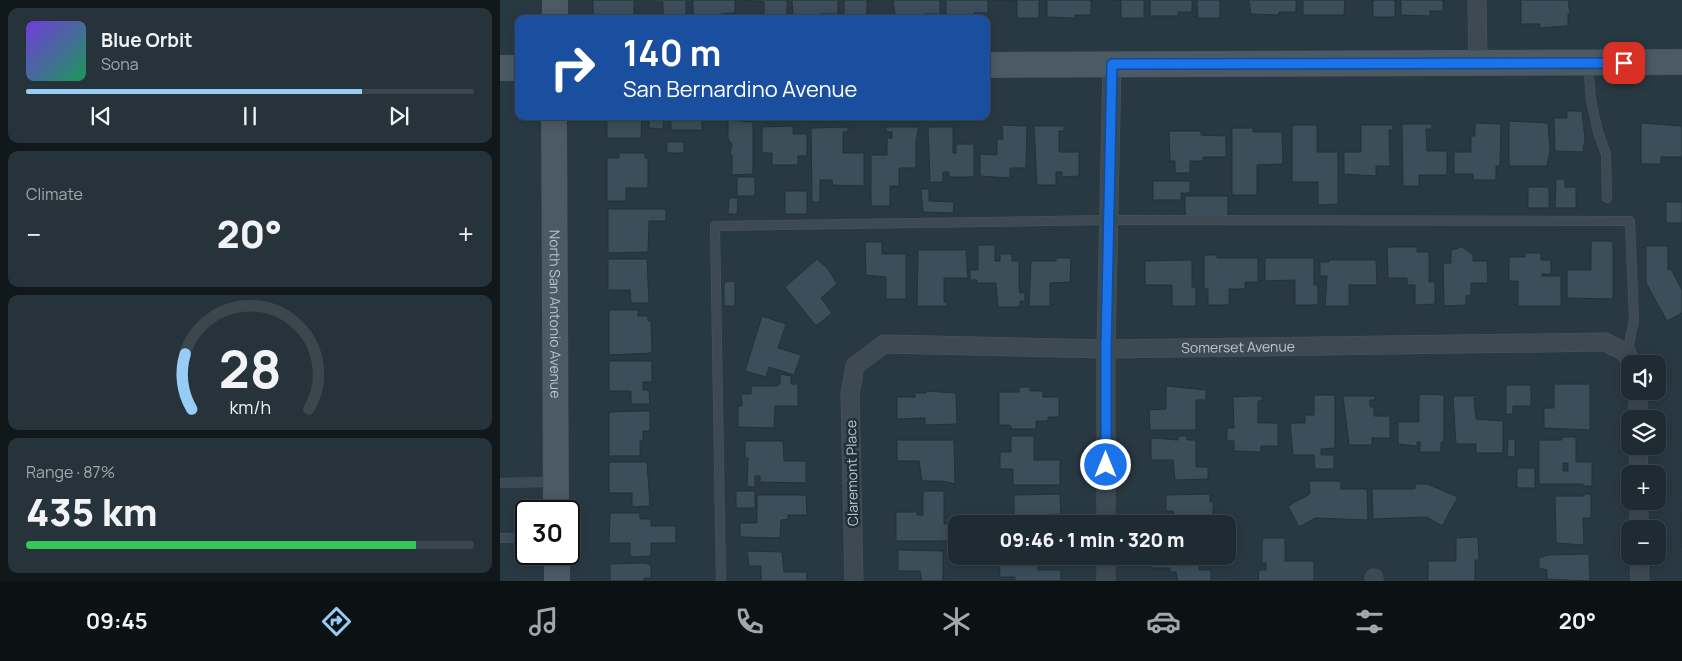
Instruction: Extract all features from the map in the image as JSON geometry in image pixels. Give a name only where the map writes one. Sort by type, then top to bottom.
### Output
[{"type":"main road","points":[[555,0],[555,15]]},
{"type":"main road","points":[[990,65],[1682,62]]},
{"type":"main road","points":[[500,68],[515,68]]},
{"type":"main road","name":"North San Antonio Avenue","points":[[554,120],[556,500]]},
{"type":"main road","points":[[557,565],[557,581]]},
{"type":"street","points":[[1477,0],[1478,64]]},
{"type":"street","points":[[1106,515],[1106,349],[1112,64]]},
{"type":"street","name":"Somerset Avenue","points":[[855,366],[884,344],[1106,349],[1605,342],[1624,355]]},
{"type":"street","name":"Claremont Place","points":[[854,581],[850,394],[855,366]]},
{"type":"street","points":[[1106,565],[1106,581]]},
{"type":"street","points":[[1639,565],[1640,581]]},
{"type":"lane","points":[[1588,63],[1591,100],[1598,132],[1606,154],[1607,198]]},
{"type":"lane","points":[[721,581],[715,226],[1109,220],[1630,221],[1634,320],[1629,355]]},
{"type":"lane","points":[[500,483],[556,482]]},
{"type":"lane","points":[[500,538],[515,538]]},
{"type":"building","points":[[593,0],[634,0],[634,15],[593,15]]},
{"type":"building","points":[[654,0],[686,0],[686,15],[663,15],[663,2],[654,2]]},
{"type":"building","points":[[693,0],[735,0],[735,13],[693,15]]},
{"type":"building","points":[[742,0],[787,0],[787,15],[764,15],[764,2]]},
{"type":"building","points":[[792,0],[838,0],[838,14],[793,15]]},
{"type":"building","points":[[844,0],[876,0],[867,1],[867,15],[844,15]]},
{"type":"building","points":[[893,0],[940,0],[940,14],[895,15]]},
{"type":"building","points":[[946,0],[988,0],[988,13],[946,15]]},
{"type":"building","points":[[994,0],[1039,0],[1039,18],[1017,18],[1017,1]]},
{"type":"building","points":[[1047,0],[1091,0],[1091,15],[1075,15],[1075,18],[1047,17]]},
{"type":"building","points":[[1121,0],[1144,0],[1144,18],[1121,18]]},
{"type":"building","points":[[1150,0],[1192,0],[1192,12],[1178,12],[1178,16],[1150,16]]},
{"type":"building","points":[[1197,0],[1220,0],[1220,18],[1198,18]]},
{"type":"building","points":[[1249,0],[1296,0],[1296,12],[1279,12],[1279,15],[1251,14]]},
{"type":"building","points":[[1303,0],[1345,0],[1344,15],[1303,15]]},
{"type":"building","points":[[1373,0],[1395,0],[1395,17],[1373,17]]},
{"type":"building","points":[[1401,0],[1443,0],[1443,11],[1430,11],[1430,16],[1401,15]]},
{"type":"building","points":[[1521,0],[1568,0],[1570,14],[1568,14],[1568,26],[1540,28],[1540,24],[1521,24]]},
{"type":"building","points":[[1567,111],[1582,111],[1585,138],[1583,152],[1555,151],[1554,118],[1567,118]]},
{"type":"building","points":[[607,120],[642,120],[641,138],[607,138]]},
{"type":"building","points":[[649,120],[664,120],[663,129],[649,128]]},
{"type":"building","points":[[671,120],[702,120],[702,130],[671,130]]},
{"type":"building","points":[[728,120],[753,122],[753,174],[732,175],[732,155],[730,155],[732,144],[728,139]]},
{"type":"building","points":[[1509,121],[1548,123],[1550,151],[1547,166],[1509,166]]},
{"type":"building","points":[[1475,123],[1501,124],[1500,166],[1496,166],[1496,180],[1473,180],[1473,174],[1454,174],[1454,152],[1471,152],[1471,136],[1475,136]]},
{"type":"building","points":[[1641,123],[1682,126],[1682,157],[1661,157],[1661,164],[1641,164]]},
{"type":"building","points":[[1402,124],[1432,124],[1432,129],[1426,129],[1427,151],[1447,151],[1447,175],[1419,175],[1419,186],[1403,186]]},
{"type":"building","points":[[1002,125],[1027,126],[1026,168],[1010,168],[1010,178],[980,176],[980,154],[997,155],[997,139],[1003,139]]},
{"type":"building","points":[[1292,125],[1317,125],[1317,152],[1338,152],[1338,204],[1318,205],[1318,182],[1292,182]]},
{"type":"building","points":[[1361,125],[1393,125],[1393,130],[1389,130],[1390,166],[1376,166],[1376,176],[1344,174],[1344,152],[1361,152]]},
{"type":"building","points":[[793,126],[793,134],[807,134],[807,156],[798,156],[798,165],[772,165],[772,153],[762,153],[762,127]]},
{"type":"building","points":[[1034,126],[1064,126],[1064,131],[1059,131],[1059,152],[1079,152],[1079,176],[1062,177],[1062,172],[1056,172],[1056,185],[1037,185]]},
{"type":"building","points":[[848,127],[848,132],[843,132],[843,153],[864,153],[864,186],[833,185],[832,180],[820,180],[820,202],[812,202],[811,128]]},
{"type":"building","points":[[886,127],[919,127],[916,140],[916,168],[899,168],[899,186],[890,186],[890,206],[871,206],[871,155],[887,155],[887,138],[892,138],[892,132],[886,132]]},
{"type":"building","points":[[928,127],[953,127],[953,153],[956,153],[956,144],[974,144],[974,177],[949,177],[949,172],[943,172],[943,182],[930,182]]},
{"type":"building","points":[[1232,128],[1253,128],[1253,132],[1282,132],[1283,164],[1257,165],[1257,195],[1232,195]]},
{"type":"building","points":[[1169,131],[1201,131],[1201,135],[1226,136],[1226,157],[1203,157],[1203,161],[1190,161],[1190,173],[1175,173],[1175,161],[1170,161]]},
{"type":"building","points":[[667,142],[684,142],[684,153],[667,153]]},
{"type":"building","points":[[619,153],[645,153],[645,158],[648,158],[648,188],[626,188],[626,201],[607,201],[607,158],[619,158]]},
{"type":"building","points":[[737,177],[755,177],[755,196],[737,196]]},
{"type":"building","points":[[1556,179],[1565,179],[1565,187],[1576,187],[1576,208],[1555,208]]},
{"type":"building","points":[[1153,181],[1190,181],[1190,193],[1181,193],[1181,200],[1153,200]]},
{"type":"building","points":[[1528,187],[1549,187],[1549,208],[1528,208]]},
{"type":"building","points":[[921,189],[929,189],[929,201],[954,202],[953,213],[923,212]]},
{"type":"building","points":[[785,191],[807,191],[807,214],[785,214]]},
{"type":"building","points":[[1185,196],[1228,196],[1228,218],[1185,218]]},
{"type":"building","points":[[729,198],[738,198],[737,214],[728,214]]},
{"type":"building","points":[[1666,202],[1682,202],[1682,223],[1666,223]]},
{"type":"building","points":[[608,209],[666,209],[666,221],[649,221],[648,252],[608,253]]},
{"type":"building","points":[[1591,241],[1613,241],[1613,298],[1567,298],[1567,270],[1591,270]]},
{"type":"building","points":[[865,242],[882,242],[882,254],[906,254],[906,299],[886,299],[886,277],[866,275]]},
{"type":"building","points":[[978,245],[995,245],[995,261],[1000,261],[1000,254],[1012,254],[1012,261],[1019,261],[1020,293],[1025,293],[1025,301],[1020,301],[1020,307],[998,307],[996,283],[977,283],[977,280],[970,280],[970,270],[978,270]]},
{"type":"building","points":[[1646,246],[1668,246],[1668,270],[1671,269],[1682,290],[1682,313],[1667,321],[1646,283]]},
{"type":"building","points":[[1387,247],[1417,247],[1417,252],[1429,252],[1429,282],[1435,282],[1435,304],[1415,305],[1415,285],[1407,285],[1407,278],[1388,278]]},
{"type":"building","points":[[1462,247],[1473,255],[1473,261],[1487,261],[1488,283],[1471,283],[1471,295],[1466,296],[1466,305],[1444,306],[1443,263],[1451,263],[1451,250]]},
{"type":"building","points":[[918,250],[966,250],[968,278],[944,278],[944,302],[947,302],[947,306],[917,306]]},
{"type":"building","points":[[1525,253],[1541,253],[1541,260],[1551,260],[1551,274],[1542,274],[1542,276],[1561,276],[1561,306],[1518,306],[1518,281],[1509,281],[1509,257],[1525,257]]},
{"type":"building","points":[[1204,255],[1217,255],[1217,258],[1258,258],[1258,282],[1245,282],[1245,289],[1229,289],[1229,305],[1208,305],[1208,289],[1204,289]]},
{"type":"building","points":[[1056,258],[1071,258],[1070,282],[1050,283],[1050,306],[1029,306],[1031,261],[1056,261]]},
{"type":"building","points":[[1265,258],[1314,258],[1314,285],[1318,285],[1318,305],[1295,305],[1295,280],[1265,281]]},
{"type":"building","points":[[608,259],[647,259],[649,303],[631,303],[630,290],[608,290]]},
{"type":"building","points":[[817,259],[828,269],[837,284],[821,298],[832,313],[816,326],[785,287]]},
{"type":"building","points":[[1192,260],[1192,287],[1196,287],[1196,306],[1172,306],[1172,285],[1145,285],[1145,261]]},
{"type":"building","points":[[1329,260],[1376,260],[1377,285],[1349,285],[1349,306],[1325,306],[1327,276],[1320,276],[1320,262],[1329,262]]},
{"type":"building","points":[[735,281],[735,306],[724,306],[724,282]]},
{"type":"building","points":[[609,310],[638,310],[638,316],[648,316],[648,321],[651,321],[652,353],[609,355]]},
{"type":"building","points":[[762,316],[786,324],[778,348],[801,355],[794,375],[769,367],[766,377],[745,371]]},
{"type":"building","points":[[609,361],[652,361],[652,382],[643,382],[643,390],[649,390],[650,404],[631,404],[631,391],[609,391]]},
{"type":"building","points":[[780,374],[791,376],[791,384],[798,384],[798,406],[775,406],[774,428],[738,427],[738,406],[742,406],[741,394],[751,394],[751,386],[777,386],[780,384]]},
{"type":"building","points":[[1554,384],[1590,384],[1590,430],[1544,428],[1544,408],[1554,408]]},
{"type":"building","points":[[1506,385],[1531,385],[1531,406],[1513,406],[1513,414],[1506,414]]},
{"type":"building","points":[[1166,386],[1206,390],[1206,400],[1196,400],[1196,430],[1150,430],[1149,410],[1166,409]]},
{"type":"building","points":[[1019,387],[1030,387],[1030,391],[1043,391],[1043,397],[1059,397],[1059,417],[1048,417],[1048,421],[1036,421],[1036,429],[1012,429],[1010,425],[999,425],[999,392],[1019,392]]},
{"type":"building","points":[[926,391],[956,393],[957,424],[925,425],[925,418],[897,419],[897,397],[915,397],[915,393],[926,393]]},
{"type":"building","points":[[1314,395],[1335,395],[1335,446],[1334,448],[1321,449],[1321,455],[1334,455],[1334,469],[1315,469],[1314,455],[1293,455],[1290,423],[1305,423],[1305,415],[1314,415]]},
{"type":"building","points":[[1419,395],[1444,395],[1444,442],[1441,442],[1441,452],[1420,452],[1420,442],[1417,442],[1417,446],[1398,444],[1398,422],[1419,422]]},
{"type":"building","points":[[1262,396],[1262,401],[1258,401],[1258,423],[1278,423],[1278,446],[1261,446],[1261,452],[1234,451],[1234,441],[1227,441],[1227,428],[1234,428],[1233,397]]},
{"type":"building","points":[[1343,396],[1375,396],[1375,400],[1370,400],[1370,407],[1374,407],[1374,416],[1390,416],[1390,438],[1372,438],[1372,445],[1349,445]]},
{"type":"building","points":[[1453,396],[1478,396],[1478,398],[1474,398],[1476,419],[1503,421],[1503,453],[1476,453],[1476,444],[1456,444]]},
{"type":"building","points":[[650,411],[650,431],[643,431],[643,441],[640,441],[640,456],[609,456],[609,412]]},
{"type":"building","points":[[1013,436],[1034,436],[1034,460],[1060,460],[1060,485],[1013,485],[1013,469],[1000,469],[1000,452],[1011,452],[1011,438]]},
{"type":"building","points":[[1178,436],[1187,436],[1187,440],[1196,440],[1196,467],[1208,467],[1208,479],[1175,480],[1173,460],[1151,460],[1151,438],[1178,440]]},
{"type":"building","points":[[1562,437],[1576,437],[1576,462],[1592,462],[1592,486],[1583,486],[1583,484],[1539,484],[1539,440],[1562,440]],"holes":[[[1563,463],[1568,463],[1568,471],[1563,471]]]},
{"type":"building","points":[[1508,439],[1515,439],[1515,457],[1507,456]]},
{"type":"building","points":[[897,440],[954,440],[955,484],[942,481],[922,481],[919,461],[897,461]]},
{"type":"building","points":[[745,441],[783,441],[784,461],[806,461],[806,483],[760,482],[760,476],[755,476],[755,487],[747,487],[748,458],[745,458]]},
{"type":"building","points":[[609,462],[647,462],[650,506],[632,507],[632,493],[609,493]]},
{"type":"building","points":[[1517,468],[1535,468],[1535,488],[1517,488]]},
{"type":"building","points":[[1309,481],[1341,481],[1341,489],[1367,489],[1368,520],[1315,518],[1299,527],[1288,506],[1310,494]]},
{"type":"building","points":[[1415,484],[1427,484],[1458,497],[1442,526],[1427,517],[1373,519],[1372,489],[1415,489]]},
{"type":"building","points":[[736,491],[755,491],[755,508],[736,508]]},
{"type":"building","points":[[923,491],[944,491],[944,524],[948,524],[948,541],[896,541],[896,512],[917,512],[917,515],[923,515]]},
{"type":"building","points":[[1060,494],[1061,514],[1014,515],[1014,495]]},
{"type":"building","points":[[1210,494],[1210,502],[1213,502],[1213,515],[1174,515],[1173,511],[1166,511],[1166,495]]},
{"type":"building","points":[[1584,494],[1591,494],[1591,518],[1583,518],[1584,545],[1556,543],[1555,496],[1584,496]]},
{"type":"building","points":[[757,495],[806,495],[807,515],[788,515],[788,519],[781,520],[780,538],[740,537],[740,523],[757,523]]},
{"type":"building","points":[[1682,504],[1682,547],[1681,547]]},
{"type":"building","points":[[610,513],[640,513],[640,519],[651,519],[651,526],[676,526],[676,543],[651,543],[651,556],[633,557],[630,555],[630,543],[609,543]]},
{"type":"building","points":[[1265,538],[1285,538],[1285,561],[1314,561],[1314,581],[1258,581],[1259,570],[1266,570],[1266,563],[1262,563],[1262,540]]},
{"type":"building","points":[[1456,538],[1478,538],[1479,560],[1475,560],[1475,581],[1428,581],[1428,561],[1456,561]]},
{"type":"building","points":[[898,550],[943,551],[943,581],[922,581],[920,571],[898,571]]},
{"type":"building","points":[[747,551],[782,552],[784,572],[807,572],[807,581],[761,581],[761,566],[749,566]]},
{"type":"building","points":[[1589,554],[1590,581],[1547,579],[1547,570],[1539,568],[1539,558],[1548,555]]},
{"type":"building","points":[[644,563],[651,565],[651,578],[644,578],[644,581],[610,581],[610,564]]},
{"type":"building","points":[[999,565],[1038,565],[1038,570],[1061,570],[1061,581],[1015,581],[1015,577],[1000,577]]},
{"type":"building","points":[[1151,565],[1199,565],[1199,570],[1211,570],[1211,581],[1178,581],[1176,572],[1170,572],[1170,568],[1151,568]]},
{"type":"route","points":[[1106,465],[1106,349],[1112,64],[1624,63]]}]
